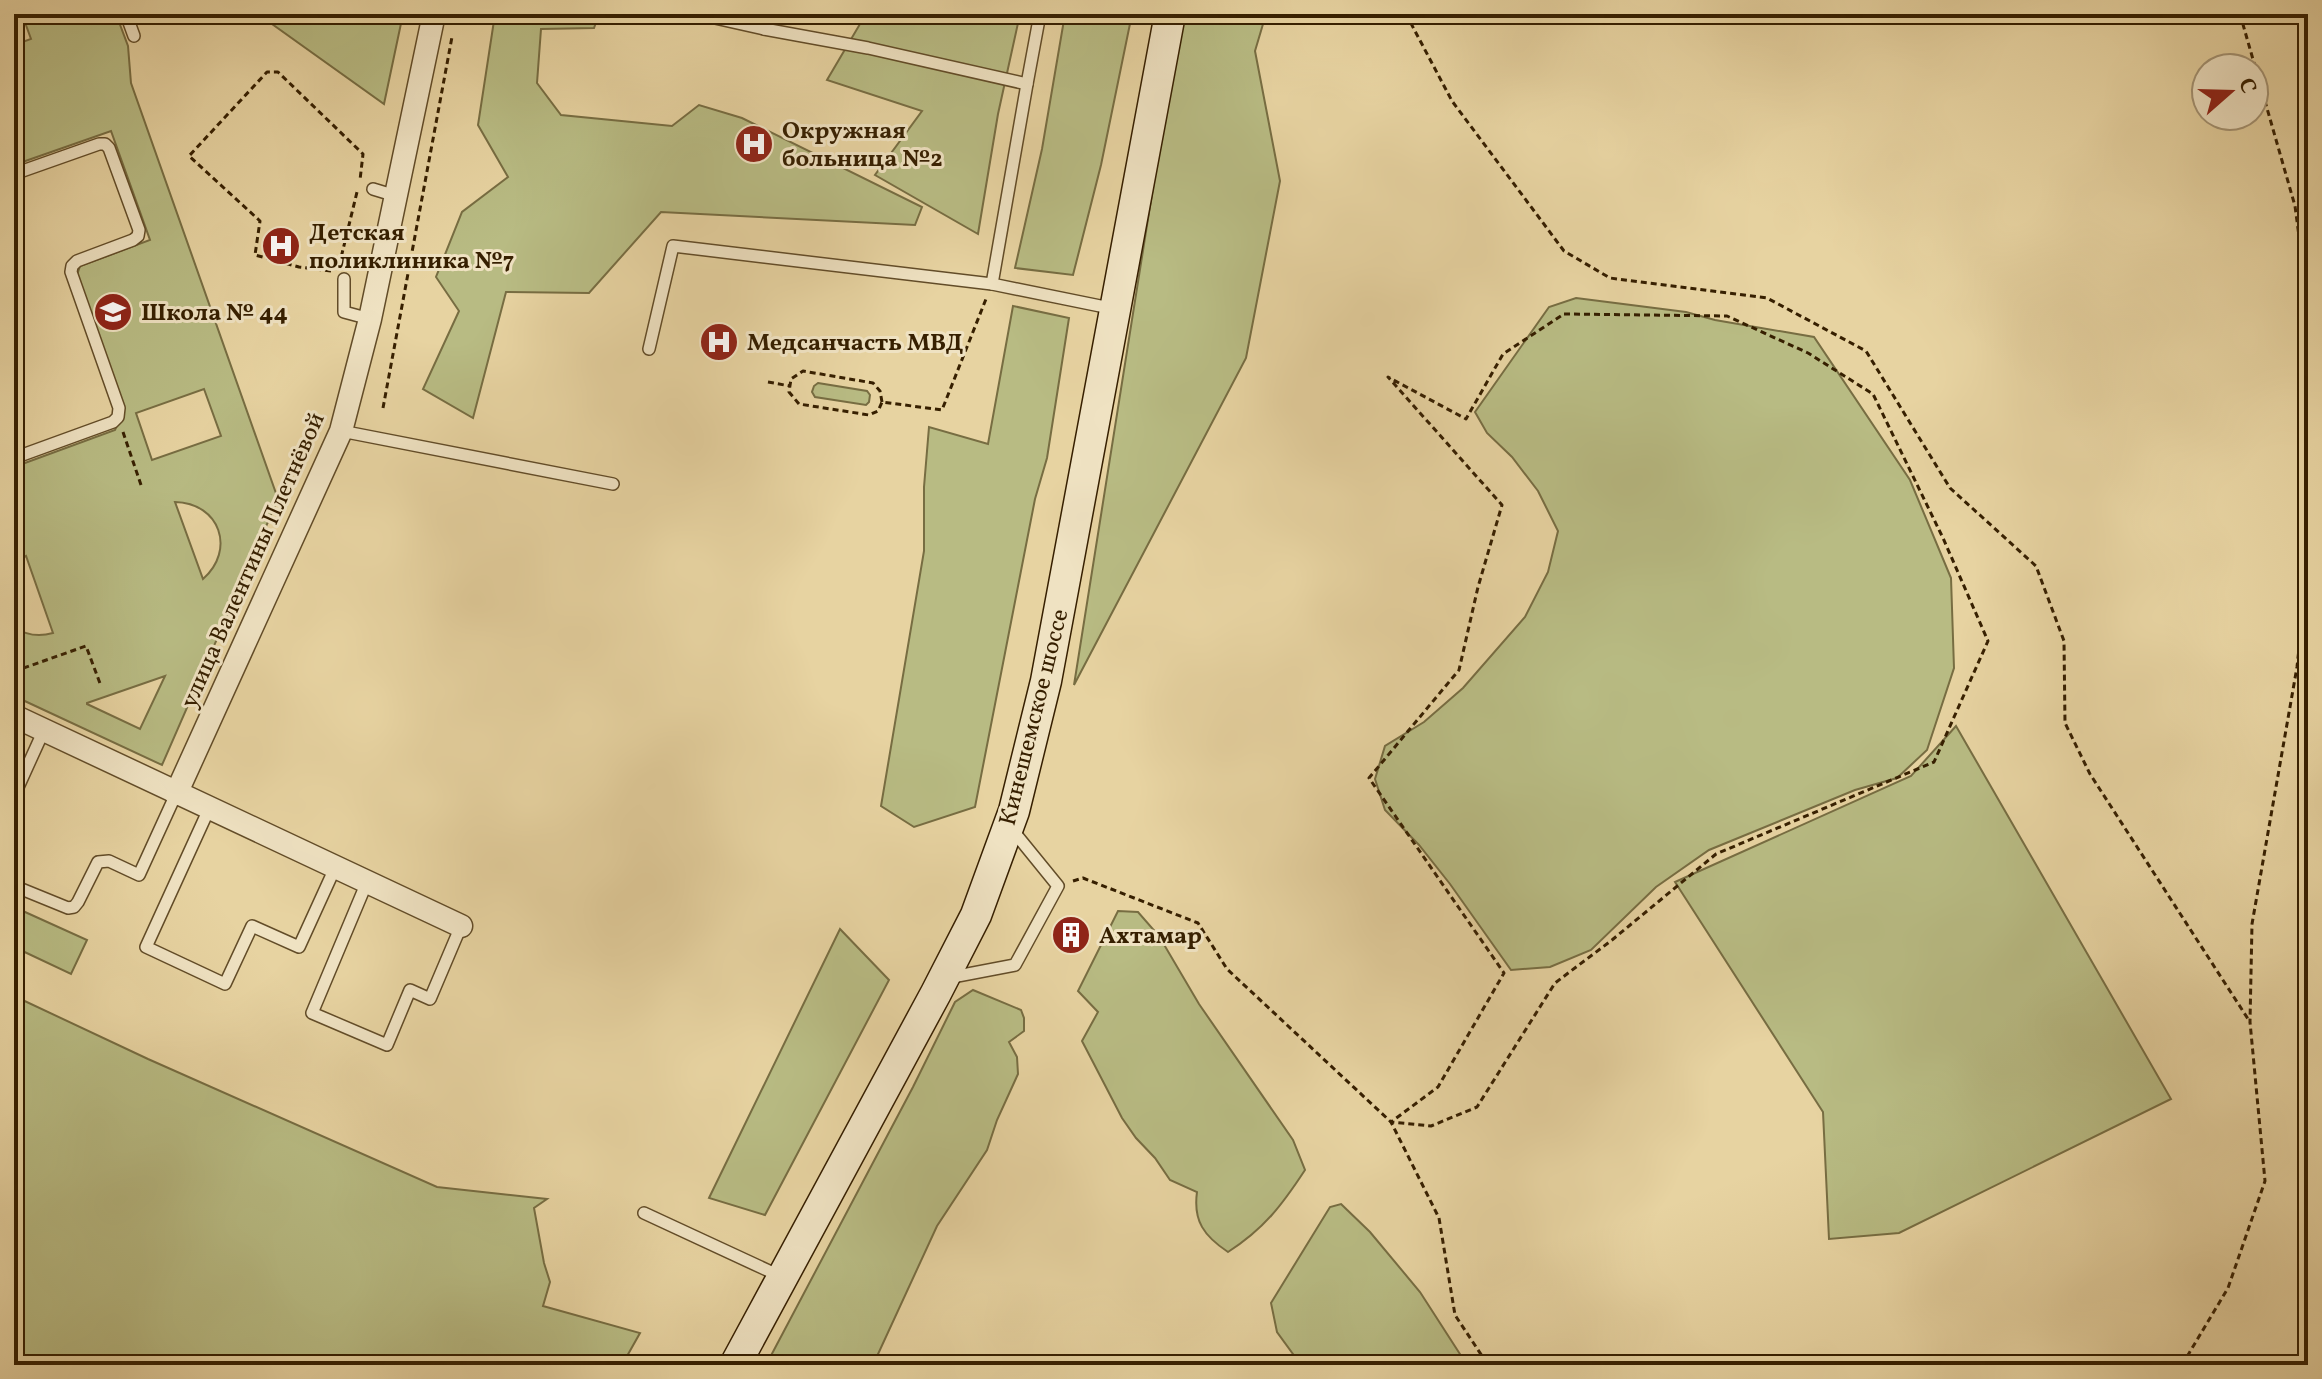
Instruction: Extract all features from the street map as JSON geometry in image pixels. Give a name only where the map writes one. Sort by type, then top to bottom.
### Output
[{"type":"main road","name":"Кинешемское шоссе","points":[[735,1365],[976,915],[1008,825],[1046,681],[1170,14]]},
{"type":"street","name":"улица Валентины Плетнёвой","points":[[176,794],[341,431],[370,319],[434,14]]},
{"type":"street","points":[[15,717],[461,926]]},
{"type":"lane","points":[[126,14],[134,36]]},
{"type":"lane","points":[[697,14],[1027,84]]},
{"type":"lane","points":[[764,29],[767,14]]},
{"type":"lane","points":[[992,284],[1040,14]]},
{"type":"lane","points":[[14,174],[105,144],[139,230],[133,240],[77,261],[71,272],[119,408],[118,417],[113,422],[14,458]]},
{"type":"lane","points":[[373,189],[396,196]]},
{"type":"lane","points":[[649,349],[673,246],[992,284],[1115,309]]},
{"type":"lane","points":[[341,275],[344,312],[370,319]]},
{"type":"lane","points":[[341,431],[613,484]]},
{"type":"lane","points":[[14,796],[44,730]]},
{"type":"lane","points":[[14,886],[68,908],[78,902],[98,862],[109,861],[139,875],[176,794]]},
{"type":"lane","points":[[209,809],[146,947],[225,984],[252,926],[299,947],[335,868]]},
{"type":"lane","points":[[943,979],[1015,965],[1058,886],[1008,825]]},
{"type":"lane","points":[[367,882],[312,1013],[387,1045],[410,990],[430,999],[461,926]]},
{"type":"lane","points":[[644,1213],[783,1277]]},
{"type":"path","points":[[1406,14],[1452,101],[1564,251],[1610,278],[1767,298],[1866,351],[1950,488],[2036,566],[2064,641],[2065,723],[2090,774],[2250,1022]]},
{"type":"path","points":[[2240,14],[2295,206],[2308,304]]},
{"type":"path","points":[[383,408],[453,29]]},
{"type":"path","points":[[267,72],[278,72],[363,154],[341,275],[255,255],[260,221],[189,156],[267,72]]},
{"type":"path","points":[[882,402],[942,410],[992,284]]},
{"type":"path","points":[[1564,314],[1727,316],[1808,353],[1873,394],[1943,538],[1988,641],[1934,762],[1716,854],[1555,983],[1477,1107],[1431,1126],[1391,1122],[1438,1087],[1504,973],[1369,778],[1459,670],[1478,587],[1502,505],[1388,377],[1466,419],[1503,354],[1564,314]]},
{"type":"path","points":[[803,371],[873,383],[880,391],[882,402],[878,411],[869,415],[799,404],[789,392],[791,379],[803,371]]},
{"type":"path","points":[[768,382],[790,386]]},
{"type":"path","points":[[118,417],[141,485]]},
{"type":"path","points":[[2182,1365],[2228,1288],[2265,1181],[2250,1022],[2252,924],[2297,667],[2308,565]]},
{"type":"path","points":[[14,666],[21,669],[86,646],[101,686]]},
{"type":"path","points":[[1058,886],[1083,878],[1198,923],[1227,969],[1391,1122],[1439,1218],[1455,1315],[1488,1365]]},
{"type":"green space","name":"Школа № 44","points":[[25,14],[116,14],[128,46],[131,83],[278,499],[162,765],[14,696],[14,627],[33,635],[53,633],[26,556],[14,562],[14,467],[115,430],[124,410],[77,275],[80,266],[150,240],[111,131],[14,165],[14,45],[31,39],[23,17]],"holes":[[[204,389],[221,436],[152,460],[136,413]],[[175,502],[203,510],[218,530],[221,542],[219,555],[203,579]],[[165,676],[140,729],[87,703]]]},
{"type":"green space","points":[[258,14],[403,14],[384,104]]},
{"type":"green space","points":[[495,14],[599,14],[594,28],[541,29],[537,83],[561,115],[672,126],[699,105],[742,118],[922,207],[915,225],[661,212],[589,293],[506,292],[473,418],[423,389],[459,311],[436,277],[462,212],[508,177],[478,125]]},
{"type":"green space","points":[[861,14],[1020,14],[998,114],[978,234],[875,175],[922,111],[827,80],[860,24]]},
{"type":"green space","points":[[1065,14],[1132,14],[1101,165],[1073,275],[1015,268],[1042,149]]},
{"type":"green space","points":[[1185,14],[1266,14],[1255,51],[1280,181],[1246,358],[1074,685],[1168,93]]},
{"type":"green space","points":[[1576,298],[1686,312],[1814,337],[1910,480],[1951,578],[1954,668],[1927,750],[1897,778],[1855,790],[1709,850],[1656,887],[1591,950],[1550,967],[1511,970],[1450,884],[1419,845],[1385,810],[1375,779],[1385,746],[1424,722],[1463,688],[1525,617],[1548,572],[1558,531],[1538,491],[1512,457],[1487,433],[1475,412],[1549,307]]},
{"type":"green space","points":[[1013,306],[1069,318],[1047,458],[1035,499],[975,807],[914,827],[881,806],[924,551],[924,487],[929,427],[988,444]]},
{"type":"green space","points":[[818,383],[867,391],[869,402],[866,405],[815,397],[812,392]]},
{"type":"green space","points":[[1956,726],[2171,1099],[1899,1233],[1829,1239],[1823,1112],[1675,882],[1911,776]]},
{"type":"green space","points":[[14,907],[87,940],[71,974],[14,947]]},
{"type":"green space","points":[[1118,911],[1138,912],[1159,936],[1199,1004],[1293,1140],[1305,1170],[1271,1216],[1228,1252],[1212,1240],[1202,1227],[1197,1211],[1197,1192],[1170,1180],[1122,1118],[1082,1041],[1098,1012],[1078,991]]},
{"type":"green space","points":[[840,929],[889,980],[765,1215],[709,1198]]},
{"type":"green space","points":[[973,990],[1021,1010],[1024,1031],[1009,1042],[1017,1057],[1018,1074],[987,1150],[937,1226],[873,1365],[766,1365],[955,1002]]},
{"type":"green space","points":[[14,996],[437,1187],[547,1199],[534,1208],[550,1282],[543,1306],[640,1333],[622,1365],[14,1365]]},
{"type":"green space","points":[[1341,1204],[1370,1232],[1420,1292],[1467,1365],[1301,1365],[1277,1332],[1271,1303],[1330,1207]]},
{"type":"place","name":"Окружная больница №2","points":[[754,144]]},
{"type":"place","name":"Детская поликлиника №7","points":[[281,246]]},
{"type":"place","name":"Школа № 44","points":[[113,312]]},
{"type":"place","name":"Медсанчасть МВД","points":[[719,342]]},
{"type":"place","name":"Ахтамар","points":[[1071,935]]}]
